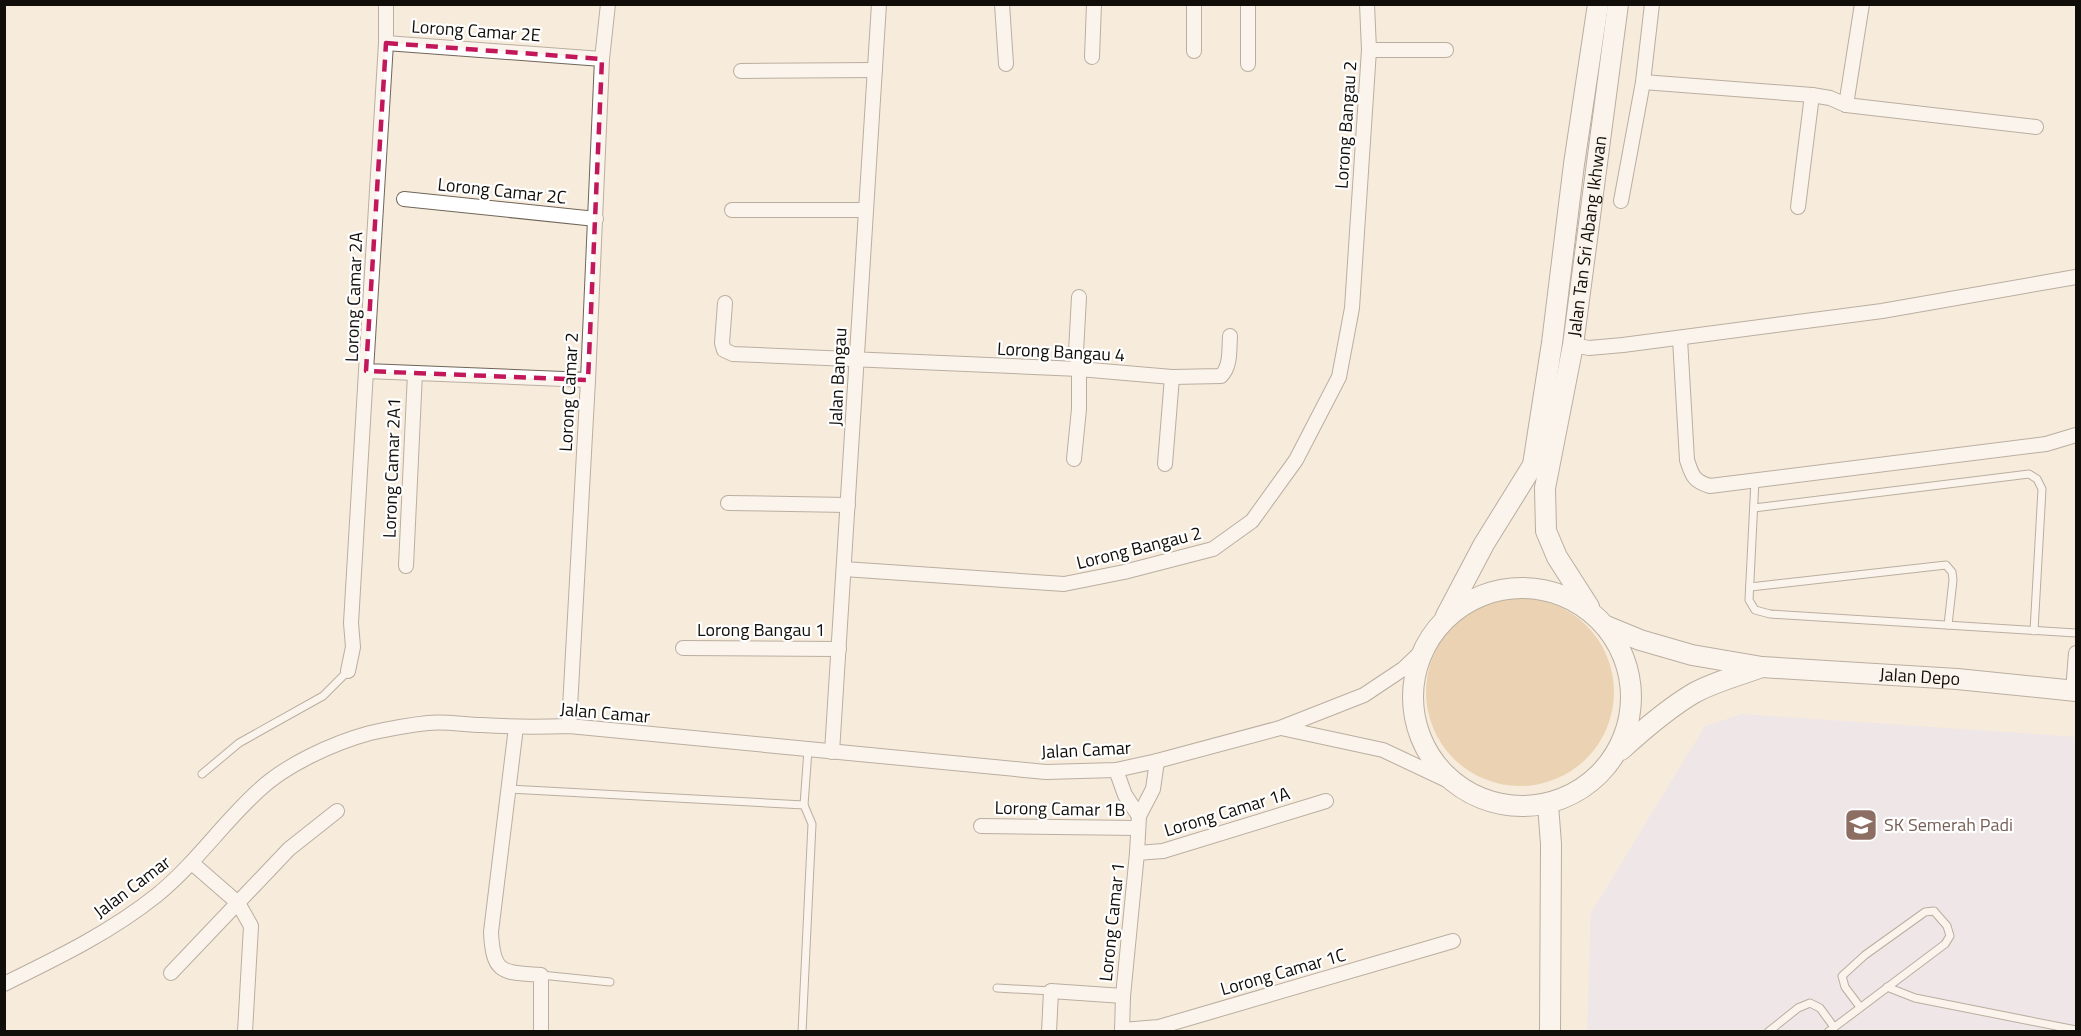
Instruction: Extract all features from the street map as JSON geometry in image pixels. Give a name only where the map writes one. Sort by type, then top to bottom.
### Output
[{"type":"street","name":"Lorong Camar 2E","points":[[386,4],[386,43],[602,58]]},
{"type":"street","name":"Lorong Camar 2","points":[[568,726],[588,380],[602,58],[608,4]]},
{"type":"street","name":"Jalan Bangau","points":[[831,752],[879,4]]},
{"type":"street","points":[[1002,4],[1006,64]]},
{"type":"street","points":[[1092,57],[1094,4]]},
{"type":"street","points":[[1194,4],[1194,51]]},
{"type":"street","points":[[1248,4],[1248,64]]},
{"type":"street","name":"Lorong Bangau 2","points":[[844,569],[1064,584],[1125,572],[1213,549],[1252,521],[1296,460],[1338,377],[1352,308],[1369,50],[1367,4]]},
{"type":"street","name":"Jalan Tan Sri Abang Ikhwan","points":[[1541,466],[1552,343],[1572,175],[1598,4]]},
{"type":"street","name":"Jalan Tan Sri Abang Ikhwan","points":[[1541,466],[1573,345],[1618,4]]},
{"type":"street","points":[[1621,201],[1643,82],[1652,4]]},
{"type":"street","points":[[1846,105],[1862,4]]},
{"type":"street","name":"Lorong Camar 2A","points":[[386,43],[366,371],[588,380]]},
{"type":"street","points":[[1369,50],[1446,50]]},
{"type":"street","points":[[741,71],[875,70]]},
{"type":"street","points":[[1643,82],[1812,95],[1830,98],[1846,105],[2036,127]]},
{"type":"street","points":[[1798,207],[1812,95]]},
{"type":"street","name":"Lorong Camar 2C","points":[[404,199],[596,219]]},
{"type":"street","points":[[732,210],[865,210]]},
{"type":"street","points":[[1573,345],[1589,348],[1680,339],[1882,311],[2076,277]]},
{"type":"street","points":[[1074,459],[1079,408],[1079,369],[1076,352],[1079,297]]},
{"type":"street","name":"Lorong Bangau 4","points":[[725,303],[722,343],[724,350],[733,354],[1079,369],[1172,377],[1221,376],[1226,372],[1228,365],[1230,336]]},
{"type":"street","points":[[1680,339],[1687,460],[1692,476],[1699,483],[1710,486],[2046,444],[2076,435]]},
{"type":"street","points":[[348,671],[353,647],[351,623],[366,371]]},
{"type":"street","name":"Lorong Camar 2A1","points":[[406,566],[415,373]]},
{"type":"street","points":[[1165,464],[1172,377]]},
{"type":"street","points":[[1541,466],[1546,531],[1557,557],[1592,612],[1606,626],[1623,653],[1628,667],[1631,688],[1629,718],[1618,753]]},
{"type":"street","points":[[1443,622],[1484,544],[1541,466]]},
{"type":"street","points":[[728,503],[848,505]]},
{"type":"street","points":[[1592,612],[1561,594],[1543,590],[1507,589],[1469,602],[1443,622],[1431,636],[1423,650],[1413,683],[1417,729],[1432,759],[1455,784],[1482,799],[1501,804],[1548,805],[1585,786],[1646,727],[1695,692],[1719,681],[1762,668]]},
{"type":"street","points":[[1606,626],[1640,640],[1692,655],[1762,668]]},
{"type":"street","name":"Lorong Bangau 1","points":[[683,648],[839,649]]},
{"type":"street","name":"Jalan Camar","points":[[4,984],[123,921],[158,894],[192,863],[259,789],[292,766],[332,746],[370,733],[429,723],[516,727],[568,726],[1046,772],[1116,770],[1280,728],[1341,706],[1364,695],[1403,669],[1423,650]]},
{"type":"street","points":[[2075,691],[2076,654]]},
{"type":"street","name":"Jalan Depo","points":[[1762,668],[1957,679],[2075,691]]},
{"type":"street","points":[[516,727],[491,932],[492,951],[496,963],[506,972],[541,975],[541,1032]]},
{"type":"street","name":"Jalan Camar","points":[[1280,728],[1383,750],[1455,784]]},
{"type":"street","name":"Lorong Camar 1","points":[[1122,1031],[1138,822],[1153,789],[1157,761]]},
{"type":"street","points":[[1116,770],[1138,822]]},
{"type":"street","name":"Lorong Camar 1A","points":[[1137,853],[1162,851],[1326,801]]},
{"type":"street","points":[[1548,805],[1551,844],[1550,1032]]},
{"type":"street","points":[[171,974],[289,849],[337,811]]},
{"type":"street","name":"Lorong Camar 1B","points":[[981,826],[1138,822]]},
{"type":"street","points":[[192,863],[238,903],[251,926],[244,1032]]},
{"type":"street","name":"Lorong Camar 1C","points":[[1122,1031],[1159,1027],[1453,941]]},
{"type":"street","points":[[1049,1032],[1051,991],[1123,996]]},
{"type":"lane","points":[[1754,508],[2029,474],[2037,479],[2042,489],[2034,630]]},
{"type":"lane","points":[[1755,480],[1749,587],[1749,600],[1755,610],[1770,614],[2076,633]]},
{"type":"lane","points":[[1749,587],[1946,565],[1952,572],[1953,580],[1948,625]]},
{"type":"lane","points":[[202,774],[239,743],[323,696],[348,671]]},
{"type":"lane","points":[[802,1032],[812,824],[804,805],[808,750]]},
{"type":"lane","points":[[509,789],[804,805]]},
{"type":"lane","points":[[1768,1032],[1798,1008],[1810,1004],[1820,1008],[1831,1029],[1945,944],[1950,936],[1947,926],[1934,911],[1926,912],[1865,955],[1842,976],[1845,987],[1860,1007]]},
{"type":"lane","points":[[541,975],[610,982]]},
{"type":"lane","points":[[1887,987],[1915,998],[2076,1030]]},
{"type":"lane","points":[[997,988],[1051,991]]},
{"type":"highlighted area","points":[[386,43],[602,59],[588,380],[366,371]]},
{"type":"shaded area","points":[[1511,598],[1529,598],[1556,605],[1587,625],[1607,656],[1614,692],[1607,728],[1587,759],[1556,779],[1529,786],[1511,786],[1476,775],[1460,765],[1447,752],[1430,719],[1426,701],[1426,683],[1437,648],[1447,632],[1460,619],[1493,602]]},
{"type":"shaded area","name":"SK Semerah Padi","points":[[1742,714],[2076,737],[2076,1031],[1587,1032],[1591,913],[1705,726]]},
{"type":"place","name":"SK Semerah Padi","points":[[1861,825]]}]
